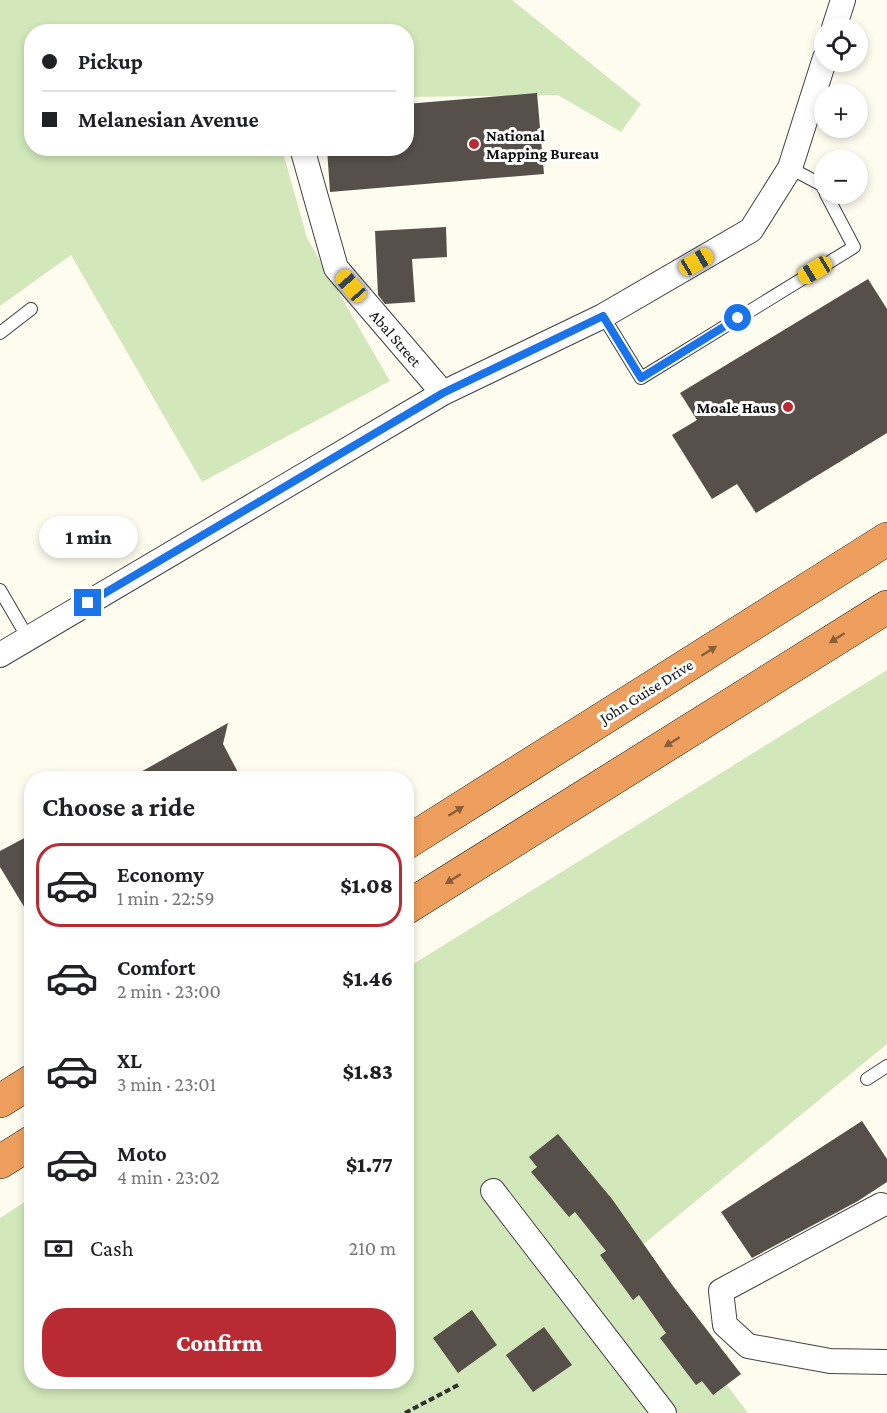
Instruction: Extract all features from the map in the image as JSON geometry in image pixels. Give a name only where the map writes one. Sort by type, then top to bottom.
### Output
[{"type":"highway","name":"John Guise Drive","points":[[414,838],[887,539]]},
{"type":"highway","points":[[414,903],[887,607]]},
{"type":"highway","points":[[0,1101],[24,1086]]},
{"type":"highway","points":[[0,1162],[24,1147]]},
{"type":"street","points":[[837,18],[843,0]]},
{"type":"street","points":[[0,655],[443,393],[603,316],[751,230],[790,168],[821,72]]},
{"type":"street","name":"Abal Street","points":[[304,156],[336,268],[443,393]]},
{"type":"street","points":[[493,1191],[664,1413]]},
{"type":"street","points":[[881,1205],[721,1291],[724,1325],[748,1346],[830,1361],[887,1362]]},
{"type":"lane","points":[[790,168],[814,180]]},
{"type":"lane","points":[[603,316],[641,378],[854,247],[832,204]]},
{"type":"lane","points":[[0,333],[31,309]]},
{"type":"lane","points":[[0,590],[28,638]]},
{"type":"lane","points":[[867,1079],[887,1066]]},
{"type":"path","points":[[405,1413],[460,1384]]},
{"type":"green space","points":[[0,0],[512,0],[641,104],[621,132],[558,95],[414,97],[414,24],[24,24],[24,156],[284,156],[307,238],[390,381],[202,482],[71,255],[0,306]]},
{"type":"green space","points":[[887,670],[887,1044],[629,1256],[748,1413],[0,1413],[0,1218],[24,1203],[24,1389],[414,1389],[414,964]]},
{"type":"building","name":"National Mapping Bureau","points":[[537,93],[544,174],[330,192],[328,156],[414,156],[414,103]]},
{"type":"building","points":[[446,227],[447,257],[412,259],[415,302],[385,304],[378,295],[375,231]]},
{"type":"building","name":"Moale Haus","points":[[868,279],[887,309],[887,433],[756,513],[737,484],[712,499],[672,435],[697,420],[680,393]]},
{"type":"building","points":[[228,723],[223,744],[237,771],[142,771]]},
{"type":"building","points":[[24,838],[24,907],[0,867],[0,851]]},
{"type":"building","points":[[862,1121],[887,1159],[887,1182],[858,1201],[752,1258],[721,1212]]},
{"type":"building","points":[[558,1134],[612,1199],[673,1286],[741,1374],[713,1395],[702,1381],[696,1385],[660,1338],[666,1333],[639,1295],[633,1300],[600,1255],[606,1251],[575,1212],[569,1217],[531,1172],[537,1167],[529,1157]]},
{"type":"building","points":[[472,1310],[497,1345],[458,1373],[433,1338]]},
{"type":"building","points":[[544,1327],[572,1365],[533,1392],[506,1355]]},
{"type":"place","name":"National Mapping Bureau","points":[[474,144]]},
{"type":"place","name":"Moale Haus","points":[[788,407]]},
{"type":"route","points":[[88,603],[443,393],[603,316],[641,378],[738,318]]}]
